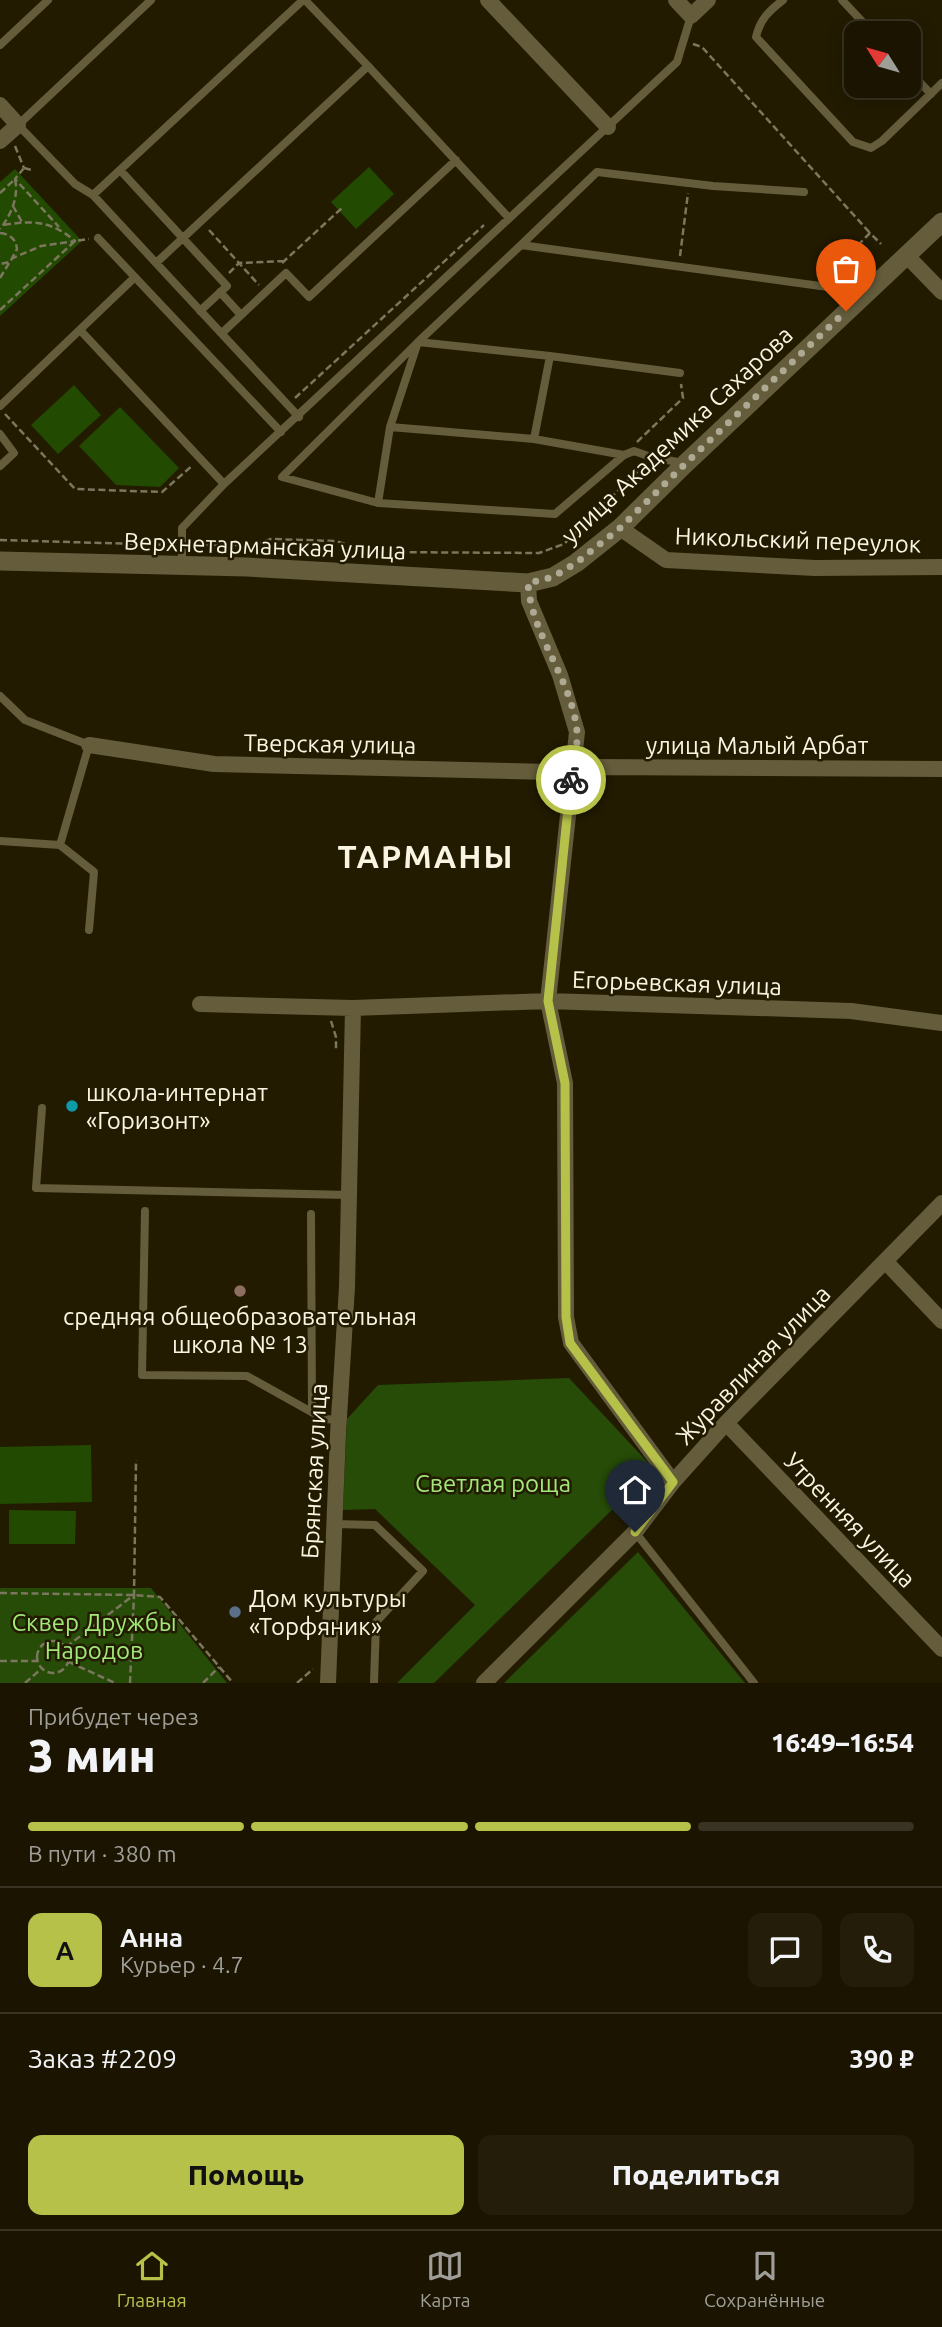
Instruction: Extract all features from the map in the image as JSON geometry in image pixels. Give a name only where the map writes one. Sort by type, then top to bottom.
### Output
[{"type":"street","points":[[488,0],[608,127]]},
{"type":"street","points":[[676,0],[691,16],[708,0]]},
{"type":"street","points":[[0,105],[9,133]]},
{"type":"street","name":"улица Академика Сахарова","points":[[528,583],[553,577],[576,563],[620,528],[942,222]]},
{"type":"street","points":[[906,255],[942,292]]},
{"type":"street","name":"Никольский переулок","points":[[620,528],[666,560],[815,568],[942,567]]},
{"type":"street","name":"Верхнетарманская улица","points":[[0,561],[247,567],[528,583]]},
{"type":"street","points":[[528,583],[530,601],[560,676],[577,732],[548,1001],[565,1083],[566,1317],[570,1343],[673,1482]]},
{"type":"street","name":"Тверская улица","points":[[89,745],[214,764],[572,771]]},
{"type":"street","name":"улица Малый Арбат","points":[[572,771],[594,767],[942,769]]},
{"type":"street","name":"Егорьевская улица","points":[[200,1004],[353,1008],[548,1001],[850,1011],[942,1023]]},
{"type":"street","name":"Брянская улица","points":[[328,1683],[347,1287],[353,1008]]},
{"type":"street","name":"Журавлиная улица","points":[[484,1683],[635,1532],[673,1482],[726,1423],[942,1203]]},
{"type":"street","points":[[885,1261],[942,1321]]},
{"type":"street","name":"Утренняя улица","points":[[726,1423],[942,1649]]},
{"type":"lane","points":[[0,46],[48,0]]},
{"type":"lane","points":[[151,0],[9,133],[93,195],[299,417]]},
{"type":"lane","points":[[93,195],[304,0],[509,218]]},
{"type":"lane","points":[[783,0],[759,24],[756,37],[853,142],[870,148],[882,141],[942,83]]},
{"type":"lane","points":[[842,0],[862,21]]},
{"type":"lane","points":[[182,566],[182,528],[224,484],[677,62],[691,16]]},
{"type":"lane","points":[[156,263],[368,66]]},
{"type":"lane","points":[[921,84],[930,94]]},
{"type":"lane","points":[[222,333],[286,273],[309,297],[456,160]]},
{"type":"lane","points":[[120,170],[227,286],[200,311]]},
{"type":"lane","points":[[685,464],[634,451],[624,455],[555,514],[378,503],[282,477],[418,342],[597,172],[689,183],[804,192]]},
{"type":"lane","points":[[98,238],[281,432]]},
{"type":"lane","points":[[521,245],[867,292]]},
{"type":"lane","points":[[0,408],[135,277]]},
{"type":"lane","points":[[220,292],[241,315]]},
{"type":"lane","points":[[80,330],[224,484]]},
{"type":"lane","points":[[418,342],[680,373]]},
{"type":"lane","points":[[378,503],[390,427],[418,342]]},
{"type":"lane","points":[[534,439],[550,356]]},
{"type":"lane","points":[[390,427],[534,439],[624,455]]},
{"type":"lane","points":[[0,435],[14,453],[0,466]]},
{"type":"lane","points":[[0,695],[25,720],[89,745],[60,845]]},
{"type":"lane","points":[[0,841],[60,845],[94,872],[89,930]]},
{"type":"lane","points":[[42,1108],[36,1188],[349,1195]]},
{"type":"lane","points":[[145,1211],[142,1376],[247,1376],[324,1419],[339,1420]]},
{"type":"lane","points":[[311,1214],[312,1412]]},
{"type":"lane","points":[[334,1524],[375,1525],[423,1571],[376,1622],[374,1683]]},
{"type":"lane","points":[[635,1532],[754,1683]]},
{"type":"path","points":[[684,41],[702,47],[881,244]]},
{"type":"path","points":[[9,133],[24,169]]},
{"type":"path","points":[[24,169],[32,170]]},
{"type":"path","points":[[0,193],[24,169]]},
{"type":"path","points":[[0,278],[1,272],[12,260],[17,249],[10,236],[0,231],[13,206],[17,188],[15,179]]},
{"type":"path","points":[[15,179],[75,241]]},
{"type":"path","points":[[678,267],[689,183]]},
{"type":"path","points":[[13,206],[22,222]]},
{"type":"path","points":[[276,269],[343,207]]},
{"type":"path","points":[[287,404],[501,209]]},
{"type":"path","points":[[200,222],[266,292]]},
{"type":"path","points":[[4,225],[40,223],[62,229]]},
{"type":"path","points":[[818,285],[870,233]]},
{"type":"path","points":[[0,264],[41,246],[98,238]]},
{"type":"path","points":[[0,310],[75,241]]},
{"type":"path","points":[[239,263],[285,261]]},
{"type":"path","points":[[624,455],[682,398],[680,373]]},
{"type":"path","points":[[0,408],[75,489],[162,492],[200,459]]},
{"type":"path","points":[[0,540],[254,545],[271,539],[336,541],[370,552],[539,553],[564,544],[651,457]]},
{"type":"path","points":[[131,1683],[136,1460]]},
{"type":"path","points":[[0,1593],[160,1597],[233,1683]]},
{"type":"path","points":[[66,1647],[134,1595]]},
{"type":"path","points":[[50,1642],[59,1642],[66,1647],[69,1654],[69,1662],[57,1673],[49,1673],[38,1661],[38,1653],[50,1642]]},
{"type":"path","points":[[0,1661],[38,1661]]},
{"type":"path","points":[[69,1662],[115,1683]]},
{"type":"path","points":[[203,1683],[219,1667]]},
{"type":"path","points":[[25,1683],[42,1668]]},
{"type":"green space","points":[[369,167],[394,194],[356,229],[331,202]]},
{"type":"green space","points":[[15,169],[82,241],[0,316],[0,182]]},
{"type":"green space","points":[[74,385],[101,415],[58,454],[31,425]]},
{"type":"green space","points":[[120,407],[179,468],[160,487],[116,485],[79,446]]},
{"type":"green space","name":"Светлая роща","points":[[569,1378],[654,1469],[434,1683],[397,1683],[475,1605],[375,1509],[343,1510],[347,1419],[378,1385]]},
{"type":"green space","points":[[91,1445],[92,1502],[0,1504],[0,1447]]},
{"type":"green space","points":[[9,1510],[76,1511],[75,1544],[9,1544]]},
{"type":"green space","points":[[638,1552],[745,1683],[504,1683]]},
{"type":"green space","name":"Сквер Дружбы Народов","points":[[0,1588],[151,1588],[227,1683],[0,1683]]},
{"type":"way so far","points":[[571,780],[577,732],[560,676],[530,601],[528,583],[553,577],[576,563],[620,528],[846,311]]},
{"type":"place","name":"школа-интернат «Горизонт»","points":[[72,1106]]},
{"type":"place","name":"средняя общеобразовательная школа № 13","points":[[240,1291]]},
{"type":"place","name":"Дом культуры «Торфяник»","points":[[235,1612]]},
{"type":"district","name":"ТАРМАНЫ","points":[[426,856]]},
{"type":"route","points":[[571,780],[548,1001],[565,1083],[566,1317],[570,1343],[673,1482],[635,1532]]}]
